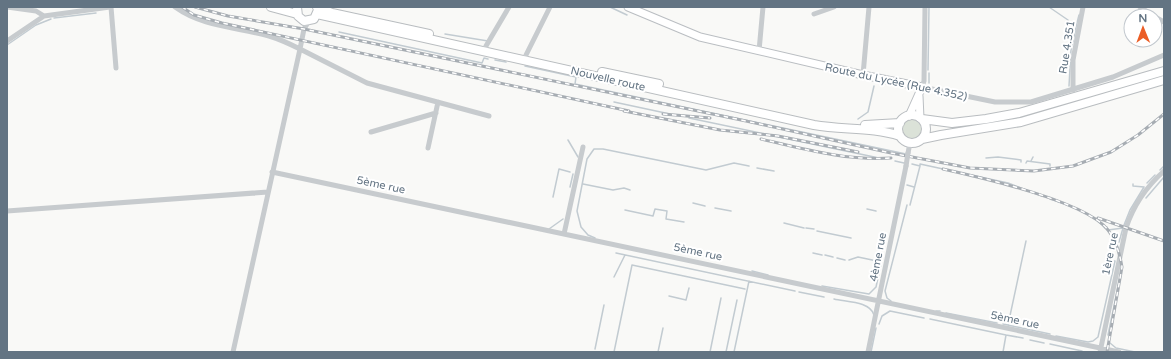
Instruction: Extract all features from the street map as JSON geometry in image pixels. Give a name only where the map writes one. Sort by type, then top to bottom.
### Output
[{"type":"highway","points":[[271,7],[298,13],[309,21],[317,9]]},
{"type":"highway","name":"Nouvelle route","points":[[317,9],[526,55],[544,62],[814,120],[833,123],[868,125],[900,123]]},
{"type":"highway","name":"Nouvelle route","points":[[317,9],[814,125],[833,128],[880,131],[900,136]]},
{"type":"highway","points":[[921,118],[927,129],[922,139],[917,143],[904,141],[898,130],[900,123],[908,116],[921,118],[952,123],[1012,114],[1164,71]]},
{"type":"highway","points":[[922,139],[1021,122],[1164,80]]},
{"type":"main road","name":"Route du Lycée (Rue 4.352)","points":[[629,7],[700,37],[759,52],[922,87]]},
{"type":"main road","points":[[908,116],[919,96],[922,87]]},
{"type":"main road","points":[[919,96],[921,118]]},
{"type":"street","points":[[7,7],[36,11],[44,16]]},
{"type":"street","points":[[7,41],[44,16],[110,7],[116,68]]},
{"type":"street","points":[[175,7],[205,23],[270,36],[300,49],[367,83],[489,116]]},
{"type":"street","points":[[486,46],[509,7]]},
{"type":"street","points":[[526,55],[550,7]]},
{"type":"street","points":[[759,52],[763,7]]},
{"type":"street","points":[[814,14],[834,7]]},
{"type":"street","points":[[863,75],[869,7]]},
{"type":"street","points":[[922,87],[924,81],[925,7]]},
{"type":"street","name":"Rue 4.351","points":[[1073,90],[1074,53],[1083,7]]},
{"type":"street","points":[[298,13],[304,29]]},
{"type":"street","points":[[233,352],[304,29],[309,21]]},
{"type":"street","name":"Route du Lycée (Rue 4.352)","points":[[922,87],[995,102],[1012,104],[1030,102],[1113,77],[1164,55]]},
{"type":"street","points":[[428,148],[438,102]]},
{"type":"street","points":[[371,132],[436,113]]},
{"type":"street","name":"4ème rue","points":[[868,352],[910,143]]},
{"type":"street","points":[[564,234],[583,147]]},
{"type":"street","name":"1ère rue","points":[[1100,350],[1126,228],[1131,213],[1148,186],[1164,170]]},
{"type":"street","name":"5ème rue","points":[[272,172],[879,301],[1100,350],[1119,352]]},
{"type":"street","points":[[7,211],[268,192]]},
{"type":"shaded area","points":[[912,119],[919,122],[922,129],[919,136],[912,139],[905,136],[902,129],[905,122]]},
{"type":"waterway","points":[[610,7],[627,15]]},
{"type":"waterway","points":[[928,70],[929,7]]},
{"type":"waterway","points":[[1049,7],[1068,20]]},
{"type":"waterway","points":[[54,18],[96,13]]},
{"type":"waterway","points":[[1076,27],[1079,15]]},
{"type":"waterway","points":[[7,45],[36,25],[51,19]]},
{"type":"waterway","points":[[1069,86],[1071,50],[1076,28]]},
{"type":"waterway","points":[[339,32],[482,63],[484,58],[488,59]]},
{"type":"waterway","points":[[445,34],[488,41]]},
{"type":"waterway","points":[[495,60],[506,62]]},
{"type":"waterway","points":[[525,66],[576,77],[575,84],[906,154]]},
{"type":"waterway","points":[[929,73],[929,83]]},
{"type":"waterway","points":[[858,119],[868,112],[874,86]]},
{"type":"waterway","points":[[614,102],[670,114]]},
{"type":"waterway","points":[[689,118],[879,158]]},
{"type":"waterway","points":[[568,140],[578,157]]},
{"type":"waterway","points":[[595,238],[588,235],[581,227],[577,211],[587,159],[594,149],[603,149],[706,170],[734,163],[749,166]]},
{"type":"waterway","points":[[986,158],[998,157],[1021,160],[1021,162]]},
{"type":"waterway","points":[[1031,161],[1033,157]]},
{"type":"waterway","points":[[895,161],[904,163]]},
{"type":"waterway","points":[[1026,163],[1027,161],[1050,164],[1050,166]]},
{"type":"waterway","points":[[912,164],[920,166],[920,164],[1008,183],[1042,196]]},
{"type":"waterway","points":[[910,205],[920,166]]},
{"type":"waterway","points":[[1160,170],[1164,166]]},
{"type":"waterway","points":[[757,168],[774,171]]},
{"type":"waterway","points":[[553,197],[559,169],[570,172]]},
{"type":"waterway","points":[[570,187],[573,174]]},
{"type":"waterway","points":[[1147,183],[1155,175]]},
{"type":"waterway","points":[[1146,198],[1164,177]]},
{"type":"waterway","points":[[583,184],[613,190],[624,188],[630,190]]},
{"type":"waterway","points":[[1124,225],[1130,210],[1144,187],[1133,186],[1133,184]]},
{"type":"waterway","points":[[907,185],[914,187]]},
{"type":"waterway","points":[[1050,199],[1079,210],[1099,222],[1105,228],[1107,227]]},
{"type":"waterway","points":[[693,203],[705,206]]},
{"type":"waterway","points":[[891,301],[887,298],[885,291],[907,205]]},
{"type":"waterway","points":[[715,208],[731,211]]},
{"type":"waterway","points":[[625,210],[653,216],[655,209],[667,211],[666,219],[684,222]]},
{"type":"waterway","points":[[867,209],[876,211]]},
{"type":"waterway","points":[[549,229],[563,219]]},
{"type":"waterway","points":[[784,223],[804,228]]},
{"type":"waterway","points":[[806,228],[814,229]]},
{"type":"waterway","points":[[1108,230],[1123,228],[1119,242]]},
{"type":"waterway","points":[[817,231],[851,238]]},
{"type":"waterway","points":[[1008,325],[1026,241]]},
{"type":"waterway","points":[[616,253],[795,291]]},
{"type":"waterway","points":[[813,253],[822,255]]},
{"type":"waterway","points":[[614,277],[625,255]]},
{"type":"waterway","points":[[825,255],[833,257]]},
{"type":"waterway","points":[[849,260],[858,257],[877,261]]},
{"type":"waterway","points":[[837,258],[845,260]]},
{"type":"waterway","points":[[1056,336],[1088,342],[1093,341],[1098,337],[1115,261],[1111,261]]},
{"type":"waterway","points":[[822,286],[869,294],[876,287],[881,264]]},
{"type":"waterway","points":[[614,352],[632,265],[745,289]]},
{"type":"waterway","points":[[752,271],[768,275]]},
{"type":"waterway","points":[[1108,335],[1120,277]]},
{"type":"waterway","points":[[734,352],[749,281]]},
{"type":"waterway","points":[[669,296],[686,300],[689,288]]},
{"type":"waterway","points":[[799,292],[824,297]]},
{"type":"waterway","points":[[710,352],[721,298]]},
{"type":"waterway","points":[[834,299],[863,305],[872,310],[874,315]]},
{"type":"waterway","points":[[726,352],[737,300]]},
{"type":"waterway","points":[[595,349],[604,305]]},
{"type":"waterway","points":[[879,324],[882,316],[890,311],[924,318]]},
{"type":"waterway","points":[[946,313],[997,323]]},
{"type":"waterway","points":[[930,319],[1006,335]]},
{"type":"waterway","points":[[1003,324],[1050,334]]},
{"type":"waterway","points":[[658,352],[663,328]]},
{"type":"waterway","points":[[871,352],[876,328]]},
{"type":"waterway","points":[[1003,352],[1006,335],[1023,338]]},
{"type":"waterway","points":[[1030,340],[1044,343]]},
{"type":"waterway","points":[[1110,343],[1116,348],[1135,352]]},
{"type":"waterway","points":[[1050,344],[1082,351]]},
{"type":"railway","points":[[182,7],[194,15],[222,23],[629,111]]},
{"type":"railway","points":[[195,7],[228,16],[304,29],[746,121],[891,153],[970,168],[1034,171],[1073,166],[1111,152],[1138,135],[1164,114]]},
{"type":"railway","points":[[624,111],[720,130],[778,136],[858,152]]},
{"type":"railway","points":[[663,114],[710,118]]},
{"type":"railway","points":[[761,139],[842,156],[858,158],[891,158]]},
{"type":"railway","points":[[943,169],[1005,184],[1056,200],[1078,209],[1096,219],[1108,230],[1117,248],[1122,267],[1107,352]]},
{"type":"railway","points":[[1098,218],[1164,241]]}]
